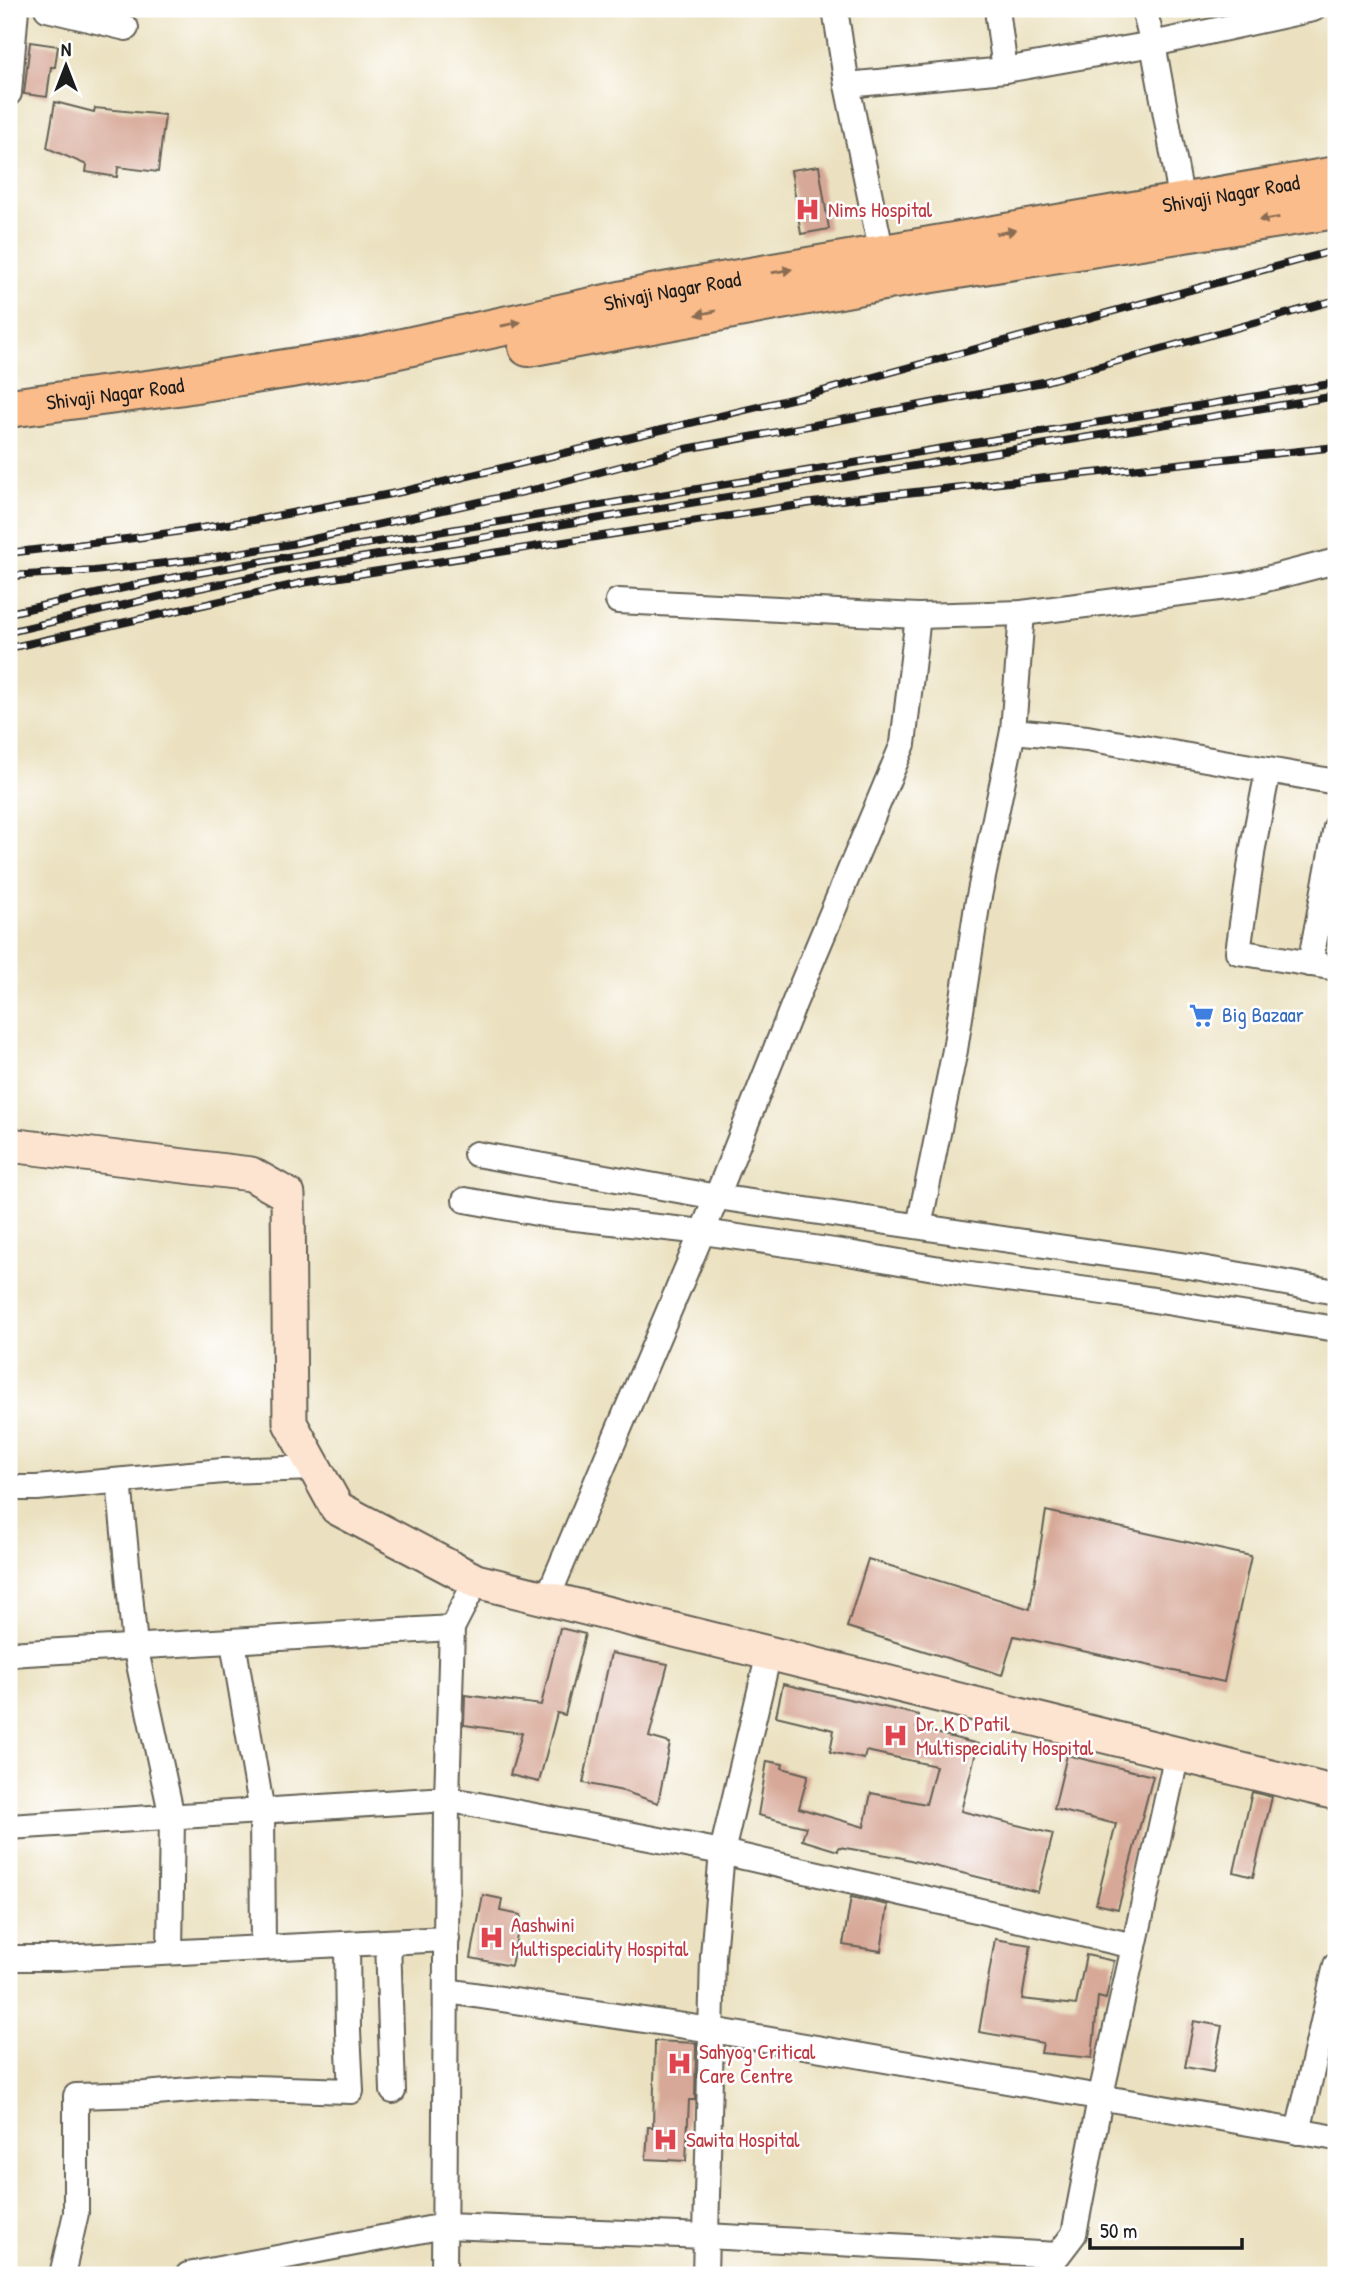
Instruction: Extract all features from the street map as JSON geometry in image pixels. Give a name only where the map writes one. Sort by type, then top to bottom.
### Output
[{"type":"main road","name":"Shivaji Nagar Road","points":[[1184,218],[1336,176]]},
{"type":"main road","name":"Shivaji Nagar Road","points":[[9,432],[265,396],[885,267],[1184,218],[1336,209]]},
{"type":"main road","name":"Shivaji Nagar Road","points":[[9,408],[177,386],[360,357],[652,294],[885,267]]},
{"type":"main road","points":[[9,1145],[251,1174],[288,1195],[290,1423],[337,1508],[477,1581],[1336,1793]]},
{"type":"street","points":[[9,93],[16,9]]},
{"type":"street","points":[[47,9],[126,28]]},
{"type":"street","points":[[835,9],[847,85],[885,267]]},
{"type":"street","points":[[997,9],[1005,70]]},
{"type":"street","points":[[1143,9],[1153,44],[1184,218]]},
{"type":"street","points":[[847,85],[1005,70],[1153,44],[1273,13],[1313,9]]},
{"type":"street","points":[[618,601],[918,616],[1022,613],[1243,585],[1336,561]]},
{"type":"street","points":[[919,1226],[955,1050],[977,906],[1013,731],[1022,613]]},
{"type":"street","points":[[547,1599],[703,1232],[795,1001],[903,744],[918,616]]},
{"type":"street","points":[[1013,731],[1087,738],[1336,782]]},
{"type":"street","points":[[1268,771],[1253,847],[1238,951],[1336,968]]},
{"type":"street","points":[[1310,964],[1336,827]]},
{"type":"street","points":[[477,1154],[717,1196],[1201,1268],[1336,1292]]},
{"type":"street","points":[[465,1200],[548,1215],[703,1232],[1336,1329]]},
{"type":"street","points":[[9,1488],[37,1488],[223,1471],[315,1468]]},
{"type":"street","points":[[119,1481],[135,1646],[172,1817],[170,1951]]},
{"type":"street","points":[[444,2275],[447,1799],[452,1628],[477,1581]]},
{"type":"street","points":[[9,1654],[452,1628]]},
{"type":"street","points":[[233,1642],[262,1812],[263,1947]]},
{"type":"street","points":[[705,2275],[713,1956],[722,1852],[769,1653]]},
{"type":"street","points":[[188,2275],[444,2226],[706,2236],[1058,2265],[1074,2234],[1100,2099],[1177,1754]]},
{"type":"street","points":[[9,1827],[447,1799],[722,1852],[1134,1946]]},
{"type":"street","points":[[9,1958],[59,1958],[447,1939]]},
{"type":"street","points":[[388,1942],[393,2091]]},
{"type":"street","points":[[62,2275],[76,2213],[76,2096],[145,2094],[223,2087],[351,2091],[346,1944]]},
{"type":"street","points":[[1298,2132],[1336,1965]]},
{"type":"street","points":[[447,1991],[712,2030],[1336,2138]]},
{"type":"building","points":[[30,42],[58,46],[55,67],[51,67],[47,97],[24,94]]},
{"type":"building","points":[[55,102],[94,112],[95,108],[165,115],[158,172],[118,167],[117,177],[86,172],[87,165],[47,148]]},
{"type":"building","points":[[819,166],[829,229],[801,234],[791,170]]},
{"type":"building","points":[[1046,1511],[1251,1556],[1224,1682],[1014,1636],[1002,1675],[847,1627],[868,1559],[1030,1609]]},
{"type":"building","points":[[560,1628],[585,1634],[565,1715],[557,1713],[539,1782],[510,1775],[522,1733],[464,1725],[465,1695],[541,1705]]},
{"type":"building","points":[[611,1653],[668,1664],[649,1737],[670,1743],[658,1803],[623,1791],[583,1783]]},
{"type":"building","points":[[783,1684],[919,1715],[916,1728],[978,1744],[961,1811],[1053,1834],[1038,1892],[898,1857],[839,1847],[838,1851],[802,1840],[806,1827],[758,1815],[767,1761],[783,1764],[782,1768],[808,1775],[799,1808],[864,1827],[871,1793],[926,1804],[936,1766],[866,1751],[864,1759],[830,1752],[834,1730],[776,1716]]},
{"type":"building","points":[[1067,1755],[1153,1776],[1118,1909],[1096,1904],[1116,1824],[1054,1809]]},
{"type":"building","points":[[1252,1792],[1272,1797],[1253,1877],[1234,1872]]},
{"type":"building","points":[[483,1895],[502,1899],[500,1911],[521,1915],[511,1966],[471,1958]]},
{"type":"building","points":[[851,1897],[888,1905],[881,1951],[843,1945]]},
{"type":"building","points":[[995,1939],[1031,1945],[1022,1999],[1076,2005],[1086,1955],[1114,1961],[1106,1999],[1098,1997],[1092,2058],[1041,2053],[1043,2043],[979,2032]]},
{"type":"building","points":[[1194,2021],[1222,2026],[1213,2072],[1185,2067]]},
{"type":"building","points":[[655,2041],[696,2043],[695,2100],[689,2100],[686,2161],[646,2159],[648,2127],[653,2127]]},
{"type":"railway","points":[[9,553],[143,537],[260,519],[401,492],[808,395],[1336,250]]},
{"type":"railway","points":[[9,576],[94,571],[210,558],[291,544],[537,489],[686,449],[1043,382],[1336,300]]},
{"type":"railway","points":[[9,613],[160,580],[281,558],[1336,383]]},
{"type":"railway","points":[[9,632],[281,571],[1336,396]]},
{"type":"railway","points":[[9,648],[302,583],[812,503],[1336,447]]},
{"type":"place","name":"Nims Hospital","points":[[808,210]]},
{"type":"place","name":"Big Bazaar","points":[[1202,1015]]},
{"type":"place","name":"Dr. K D Patil Multispeciality Hospital","points":[[896,1736]]},
{"type":"place","name":"Aashwini Multispeciality Hospital","points":[[491,1937]]},
{"type":"place","name":"Sahyog Critical Care Centre","points":[[679,2064]]},
{"type":"place","name":"Sawita Hospital","points":[[666,2140]]}]
